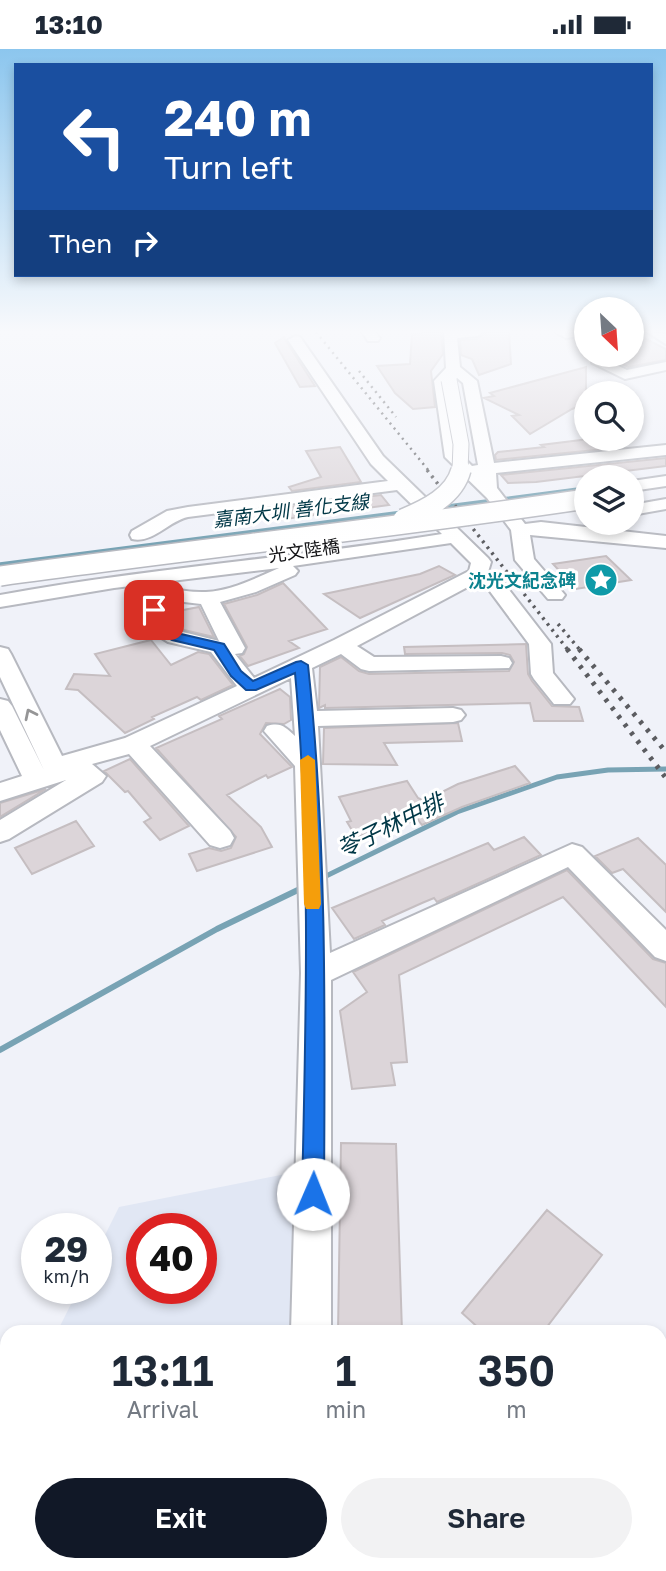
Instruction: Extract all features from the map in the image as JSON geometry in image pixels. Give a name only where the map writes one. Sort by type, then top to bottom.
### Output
[{"type":"street","points":[[0,792],[134,744],[342,645],[478,574],[481,562],[377,460],[338,403]]},
{"type":"street","points":[[445,403],[453,457],[477,470],[520,530],[525,559],[555,595]]},
{"type":"street","name":"光文陸橋","points":[[0,584],[315,545],[355,538],[419,513],[438,501],[459,478],[462,462],[456,403]]},
{"type":"street","name":"光文陸橋","points":[[0,595],[22,589],[338,546],[386,533],[435,512],[463,488],[471,474],[474,458],[460,403]]},
{"type":"street","points":[[472,403],[477,470]]},
{"type":"street","points":[[477,470],[666,450]]},
{"type":"street","points":[[644,484],[666,481]]},
{"type":"street","points":[[139,535],[173,515],[188,512],[401,484]]},
{"type":"street","points":[[644,490],[666,487]]},
{"type":"street","points":[[497,500],[574,494]]},
{"type":"street","points":[[644,498],[666,495]]},
{"type":"street","points":[[552,497],[574,509]]},
{"type":"street","points":[[0,574],[199,548],[419,524],[574,501]]},
{"type":"street","points":[[644,508],[666,504]]},
{"type":"street","points":[[338,546],[574,516]]},
{"type":"street","points":[[520,530],[574,517]]},
{"type":"street","points":[[0,574],[354,526],[362,527],[375,552]]},
{"type":"street","points":[[520,530],[541,528],[666,542]]},
{"type":"street","points":[[0,601],[196,573],[375,552],[456,537]]},
{"type":"street","points":[[208,598],[234,648],[176,637],[156,626],[154,610],[159,595],[172,593],[208,598],[264,582],[296,567]]},
{"type":"street","points":[[478,574],[496,586],[540,644],[541,674],[562,699]]},
{"type":"street","points":[[342,645],[369,664],[501,663]]},
{"type":"street","points":[[219,647],[236,673],[251,687]]},
{"type":"street","points":[[0,654],[55,772]]},
{"type":"street","points":[[301,665],[306,719],[316,973],[311,1325]]},
{"type":"street","points":[[0,832],[93,776],[55,772],[1,708]]},
{"type":"street","points":[[306,719],[453,715]]},
{"type":"street","points":[[276,731],[308,764]]},
{"type":"street","points":[[134,744],[220,838]]},
{"type":"street","points":[[316,973],[572,854],[666,949]]},
{"type":"shaded area","points":[[301,1171],[297,1325],[60,1325],[71,1304],[112,1304],[112,1221],[119,1207]]},
{"type":"building","points":[[406,403],[435,403],[435,407],[413,409]]},
{"type":"building","points":[[494,403],[574,403],[574,408],[530,434],[512,416],[519,415]]},
{"type":"building","points":[[574,441],[574,451],[585,451],[496,460],[495,455],[498,452],[544,447],[541,445]]},
{"type":"building","points":[[340,447],[361,482],[292,491],[289,487],[321,477],[306,451]]},
{"type":"building","points":[[666,458],[666,466],[644,469],[644,465],[598,465]]},
{"type":"building","points":[[574,467],[574,477],[536,482],[508,483],[501,475]]},
{"type":"building","points":[[381,495],[389,505],[278,520],[273,509]]},
{"type":"building","points":[[606,556],[631,580],[576,589],[553,564]]},
{"type":"building","points":[[439,566],[455,575],[360,618],[324,594],[420,574]]},
{"type":"building","points":[[283,583],[327,629],[289,641],[299,648],[248,666],[240,656],[247,647],[224,604],[257,595]]},
{"type":"building","points":[[199,607],[214,637],[184,630],[174,624],[168,613]]},
{"type":"building","points":[[151,640],[171,665],[198,652],[209,654],[233,685],[201,700],[197,697],[152,717],[154,719],[125,733],[78,690],[66,689],[74,674],[110,676],[95,654]]},
{"type":"building","points":[[526,644],[528,674],[532,681],[552,706],[579,707],[583,721],[534,721],[530,703],[325,708],[325,705],[319,708],[320,667],[341,657],[359,671],[369,674],[509,671],[514,662],[510,655],[502,653],[405,654],[404,647]]},
{"type":"building","points":[[280,689],[290,697],[291,720],[284,724],[266,723],[260,734],[292,767],[268,778],[266,775],[227,795],[261,827],[272,847],[197,871],[189,854],[209,848],[221,851],[231,848],[236,837],[156,748],[222,719],[219,716]]},
{"type":"building","points":[[458,723],[462,741],[384,743],[397,765],[323,764],[324,728]]},
{"type":"building","points":[[130,759],[189,826],[160,840],[144,822],[151,818],[128,791],[125,792],[104,771]]},
{"type":"building","points":[[515,766],[530,783],[462,807],[422,825],[418,820],[356,837],[347,822],[351,821],[339,797],[407,781],[418,798],[424,801],[458,784]]},
{"type":"building","points":[[46,789],[0,817],[0,803]]},
{"type":"building","points":[[76,821],[94,846],[32,874],[15,848]]},
{"type":"building","points":[[524,837],[541,855],[437,902],[434,898],[422,903],[382,921],[385,925],[354,939],[332,908],[488,843],[494,850]]},
{"type":"building","points":[[638,838],[666,865],[666,912],[623,869],[612,873],[595,856]]},
{"type":"building","points":[[567,870],[653,959],[666,963],[666,1007],[563,897],[399,975],[407,1062],[391,1063],[395,1085],[352,1089],[340,1011],[367,992],[353,972]]},
{"type":"building","points":[[341,1143],[396,1144],[402,1325],[338,1325]]},
{"type":"building","points":[[547,1210],[602,1255],[548,1325],[475,1325],[462,1313]]},
{"type":"waterway","name":"嘉南大圳 善化支線","points":[[440,507],[574,490]]},
{"type":"waterway","name":"嘉南大圳 善化支線","points":[[0,564],[403,512]]},
{"type":"waterway","name":"苓子林中排","points":[[320,879],[457,812],[557,777],[608,770],[666,769]]},
{"type":"waterway","name":"苓子林中排","points":[[0,1050],[217,929],[302,888]]},
{"type":"railway","points":[[374,403],[429,471]]},
{"type":"railway","points":[[385,403],[396,417]]},
{"type":"railway","points":[[427,470],[568,650]]},
{"type":"railway","points":[[558,624],[580,650]]},
{"type":"railway","points":[[567,649],[666,778]]},
{"type":"railway","points":[[579,649],[666,752]]},
{"type":"slow traffic","points":[[308,760],[313,904]]},
{"type":"place","name":"沈光文紀念碑","points":[[601,580]]},
{"type":"route","points":[[154,610],[156,626],[176,637],[219,647],[236,673],[251,687],[301,665],[306,719],[316,973],[313,1194]]}]
